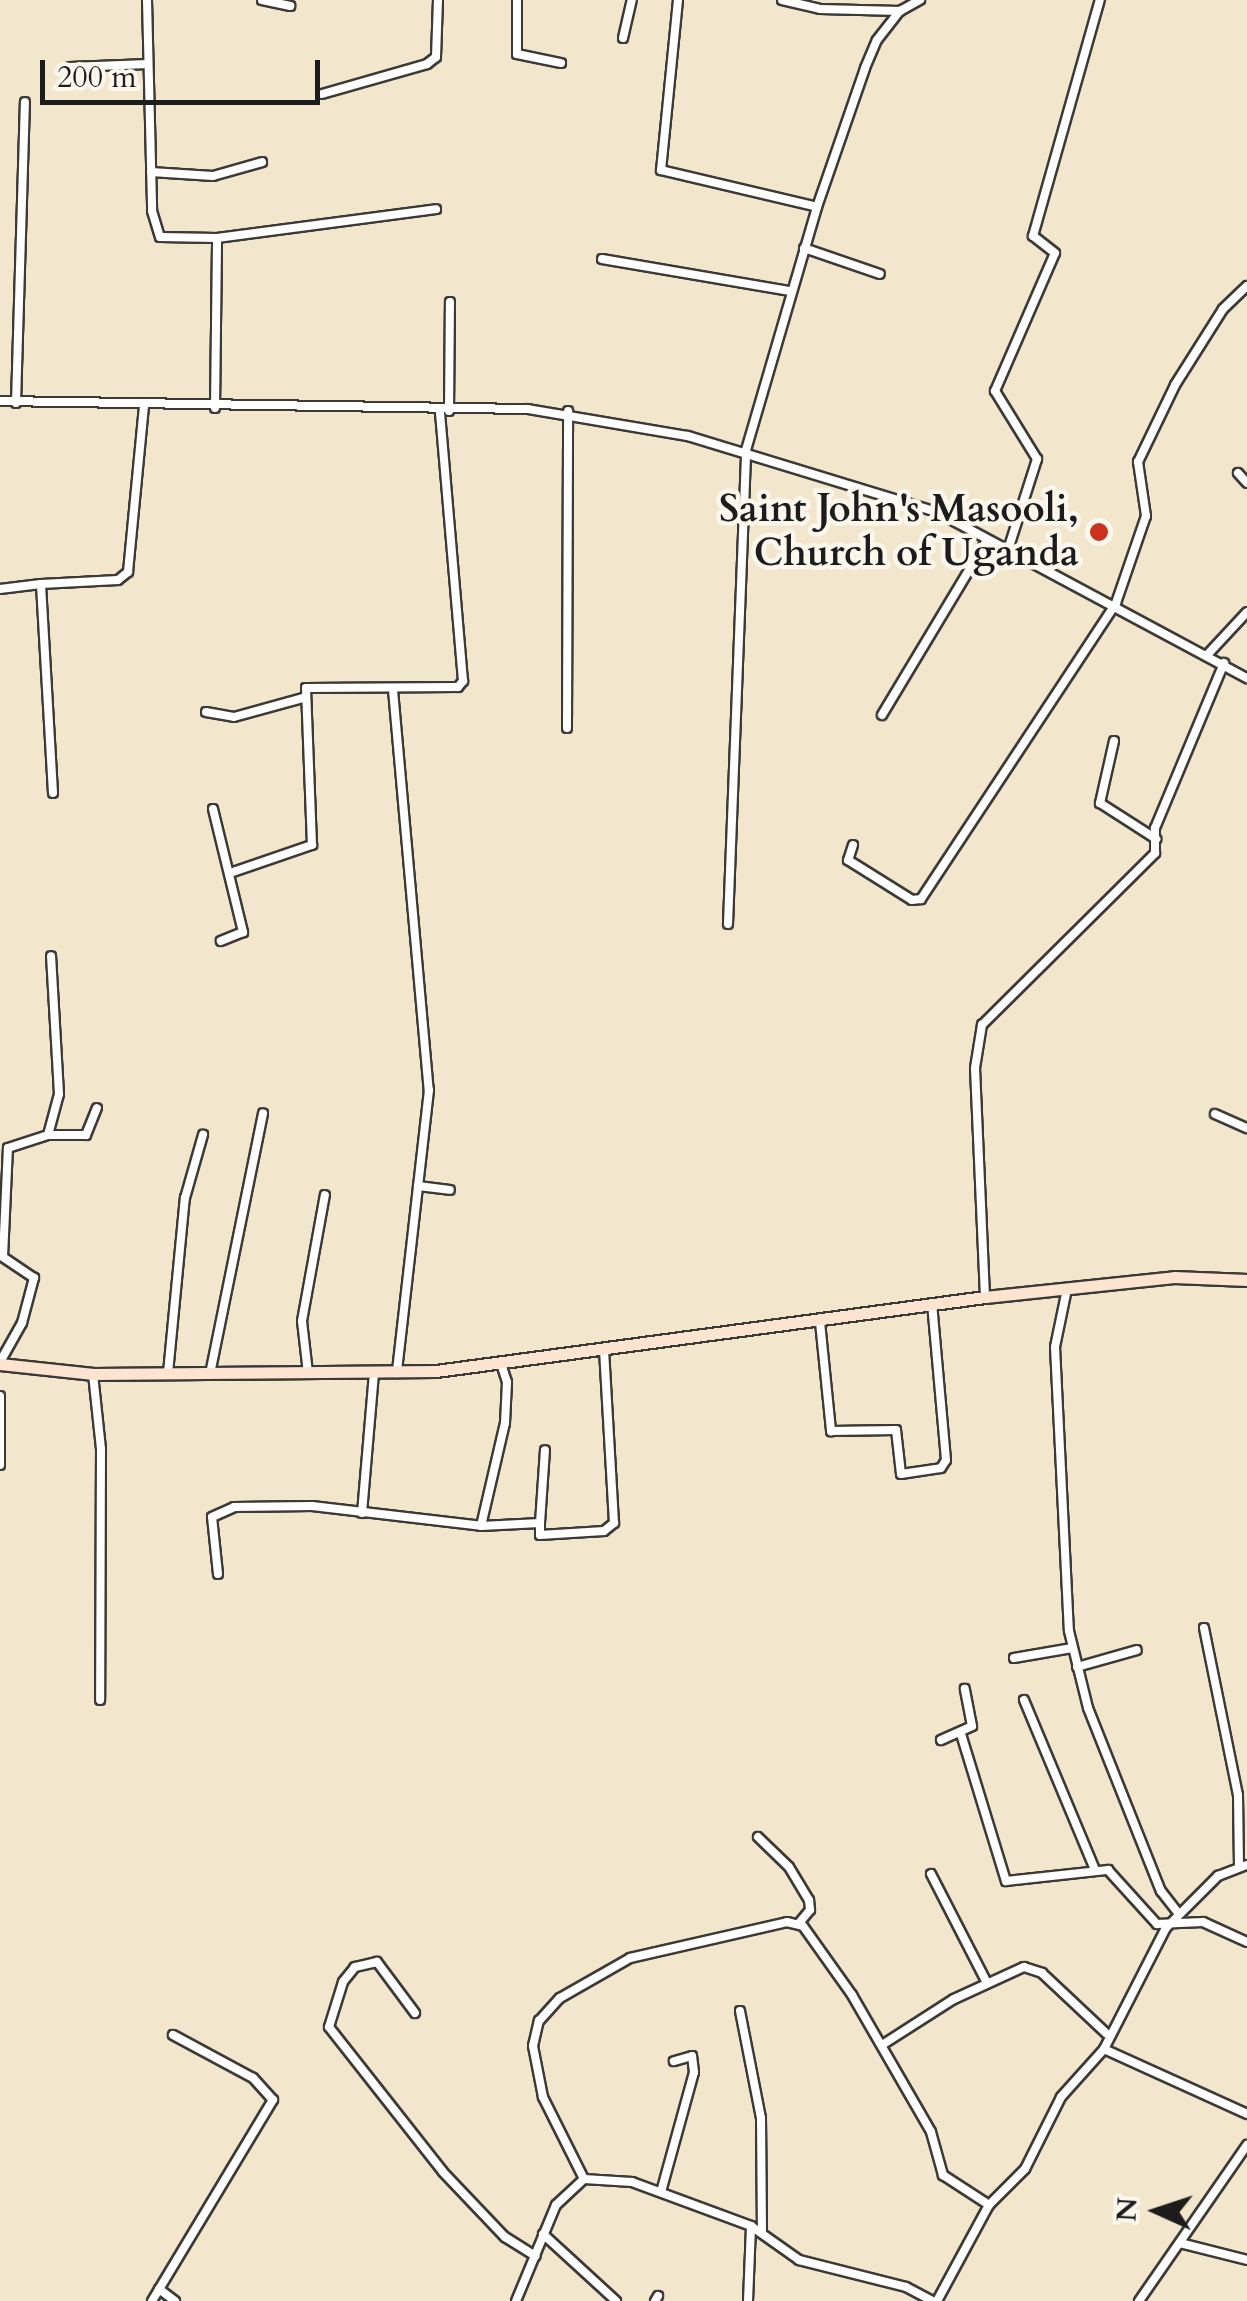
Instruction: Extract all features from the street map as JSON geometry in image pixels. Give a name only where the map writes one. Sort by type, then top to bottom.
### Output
[{"type":"street","points":[[147,0],[151,172],[160,237],[218,238],[436,208]]},
{"type":"street","points":[[262,0],[290,6]]},
{"type":"street","points":[[322,94],[427,64],[436,56],[438,0]]},
{"type":"street","points":[[516,0],[517,54],[560,63]]},
{"type":"street","points":[[623,38],[632,0]]},
{"type":"street","points":[[678,0],[662,170],[816,207]]},
{"type":"street","points":[[728,924],[746,450],[816,207],[877,40],[900,11],[920,0]]},
{"type":"street","points":[[1007,553],[1037,458],[995,391],[1055,253],[1034,236],[1100,0]]},
{"type":"street","points":[[785,2],[900,11]]},
{"type":"street","points":[[70,68],[148,64]]},
{"type":"street","points":[[16,403],[25,102]]},
{"type":"street","points":[[151,172],[213,176],[262,162]]},
{"type":"street","points":[[215,408],[218,238]]},
{"type":"street","points":[[804,248],[880,274]]},
{"type":"street","points":[[602,258],[790,291]]},
{"type":"street","points":[[852,845],[848,860],[912,900],[921,899],[1116,603],[1146,516],[1138,462],[1175,385],[1224,309],[1247,286]]},
{"type":"street","points":[[230,873],[312,845],[304,698],[310,686],[394,690],[458,687],[465,676],[444,410],[450,302]]},
{"type":"street","points":[[0,401],[215,408],[568,411],[746,450],[899,497],[1116,603],[1247,678]]},
{"type":"street","points":[[0,589],[118,580],[128,572],[144,405]]},
{"type":"street","points":[[567,728],[568,411]]},
{"type":"street","points":[[1238,473],[1247,483]]},
{"type":"street","points":[[882,715],[986,542]]},
{"type":"street","points":[[41,584],[52,793]]},
{"type":"street","points":[[1208,654],[1247,612]]},
{"type":"street","points":[[986,1297],[975,1068],[982,1025],[1146,863],[1224,663]]},
{"type":"street","points":[[394,690],[429,1090],[397,1373]]},
{"type":"street","points":[[206,712],[234,717],[304,698]]},
{"type":"street","points":[[1114,741],[1100,804],[1156,838]]},
{"type":"street","points":[[213,809],[242,932],[221,941]]},
{"type":"street","points":[[48,1135],[59,1094],[51,956]]},
{"type":"street","points":[[96,1108],[86,1135],[48,1135],[8,1148],[3,1258],[34,1278],[22,1324],[0,1363],[93,1374],[397,1373],[604,1351],[1067,1288],[1174,1277],[1247,1280]]},
{"type":"street","points":[[210,1374],[263,1112]]},
{"type":"street","points":[[1215,1114],[1247,1128]]},
{"type":"street","points":[[168,1373],[185,1198],[203,1134]]},
{"type":"street","points":[[418,1186],[450,1190]]},
{"type":"street","points":[[308,1374],[302,1321],[324,1195]]},
{"type":"street","points":[[1067,1288],[1055,1347],[1072,1648],[1161,1891],[1179,1914]]},
{"type":"street","points":[[820,1322],[831,1432],[896,1430],[901,1474],[941,1468],[946,1460],[932,1304]]},
{"type":"street","points":[[545,1450],[540,1535],[604,1531],[614,1523],[604,1351]]},
{"type":"street","points":[[481,1526],[505,1423],[507,1382],[501,1364]]},
{"type":"street","points":[[93,1374],[102,1449],[100,1700]]},
{"type":"street","points":[[362,1513],[374,1374]]},
{"type":"street","points":[[0,1396],[0,1465]]},
{"type":"street","points":[[218,1574],[216,1511],[277,1504],[481,1526],[540,1523]]},
{"type":"street","points":[[516,2301],[562,2196],[584,2178],[632,2182],[751,2226],[798,2260],[906,2287],[935,2301],[989,2205],[1024,2168],[1061,2097],[1104,2049],[1106,2033],[1166,1928],[1218,1876],[1243,1866],[1238,1795],[1204,1628]]},
{"type":"street","points":[[1014,1658],[1072,1648]]},
{"type":"street","points":[[1077,1668],[1137,1650]]},
{"type":"street","points":[[942,1740],[961,1734],[973,1721],[965,1689]]},
{"type":"street","points":[[1024,1700],[1096,1870]]},
{"type":"street","points":[[961,1734],[1006,1881],[1096,1870],[1112,1873],[1140,1911],[1166,1928],[1203,1922],[1247,1942]]},
{"type":"street","points":[[584,2178],[543,2098],[532,2046],[539,2021],[560,1998],[630,1958],[800,1922],[810,1910],[809,1900],[789,1867],[758,1837]]},
{"type":"street","points":[[931,1874],[987,1983]]},
{"type":"street","points":[[800,1922],[882,2045],[931,2132],[943,2175],[989,2205]]},
{"type":"street","points":[[415,2014],[376,1962],[355,1966],[343,1982],[328,2027],[443,2172],[504,2238],[534,2256]]},
{"type":"street","points":[[882,2045],[987,1983],[1033,1968],[1106,2033]]},
{"type":"street","points":[[740,2012],[761,2118],[762,2232]]},
{"type":"street","points":[[152,2301],[273,2100],[253,2078],[173,2035]]},
{"type":"street","points":[[1104,2049],[1247,2114]]},
{"type":"street","points":[[660,2192],[694,2072],[692,2056],[674,2061]]},
{"type":"street","points":[[1140,2301],[1247,2145]]},
{"type":"street","points":[[748,2301],[751,2226]]},
{"type":"street","points":[[543,2234],[616,2301]]},
{"type":"street","points":[[1180,2243],[1247,2260]]},
{"type":"street","points":[[158,2289],[175,2301]]},
{"type":"place","name":"Saint John's Masooli, Church of Uganda","points":[[1099,532]]}]
